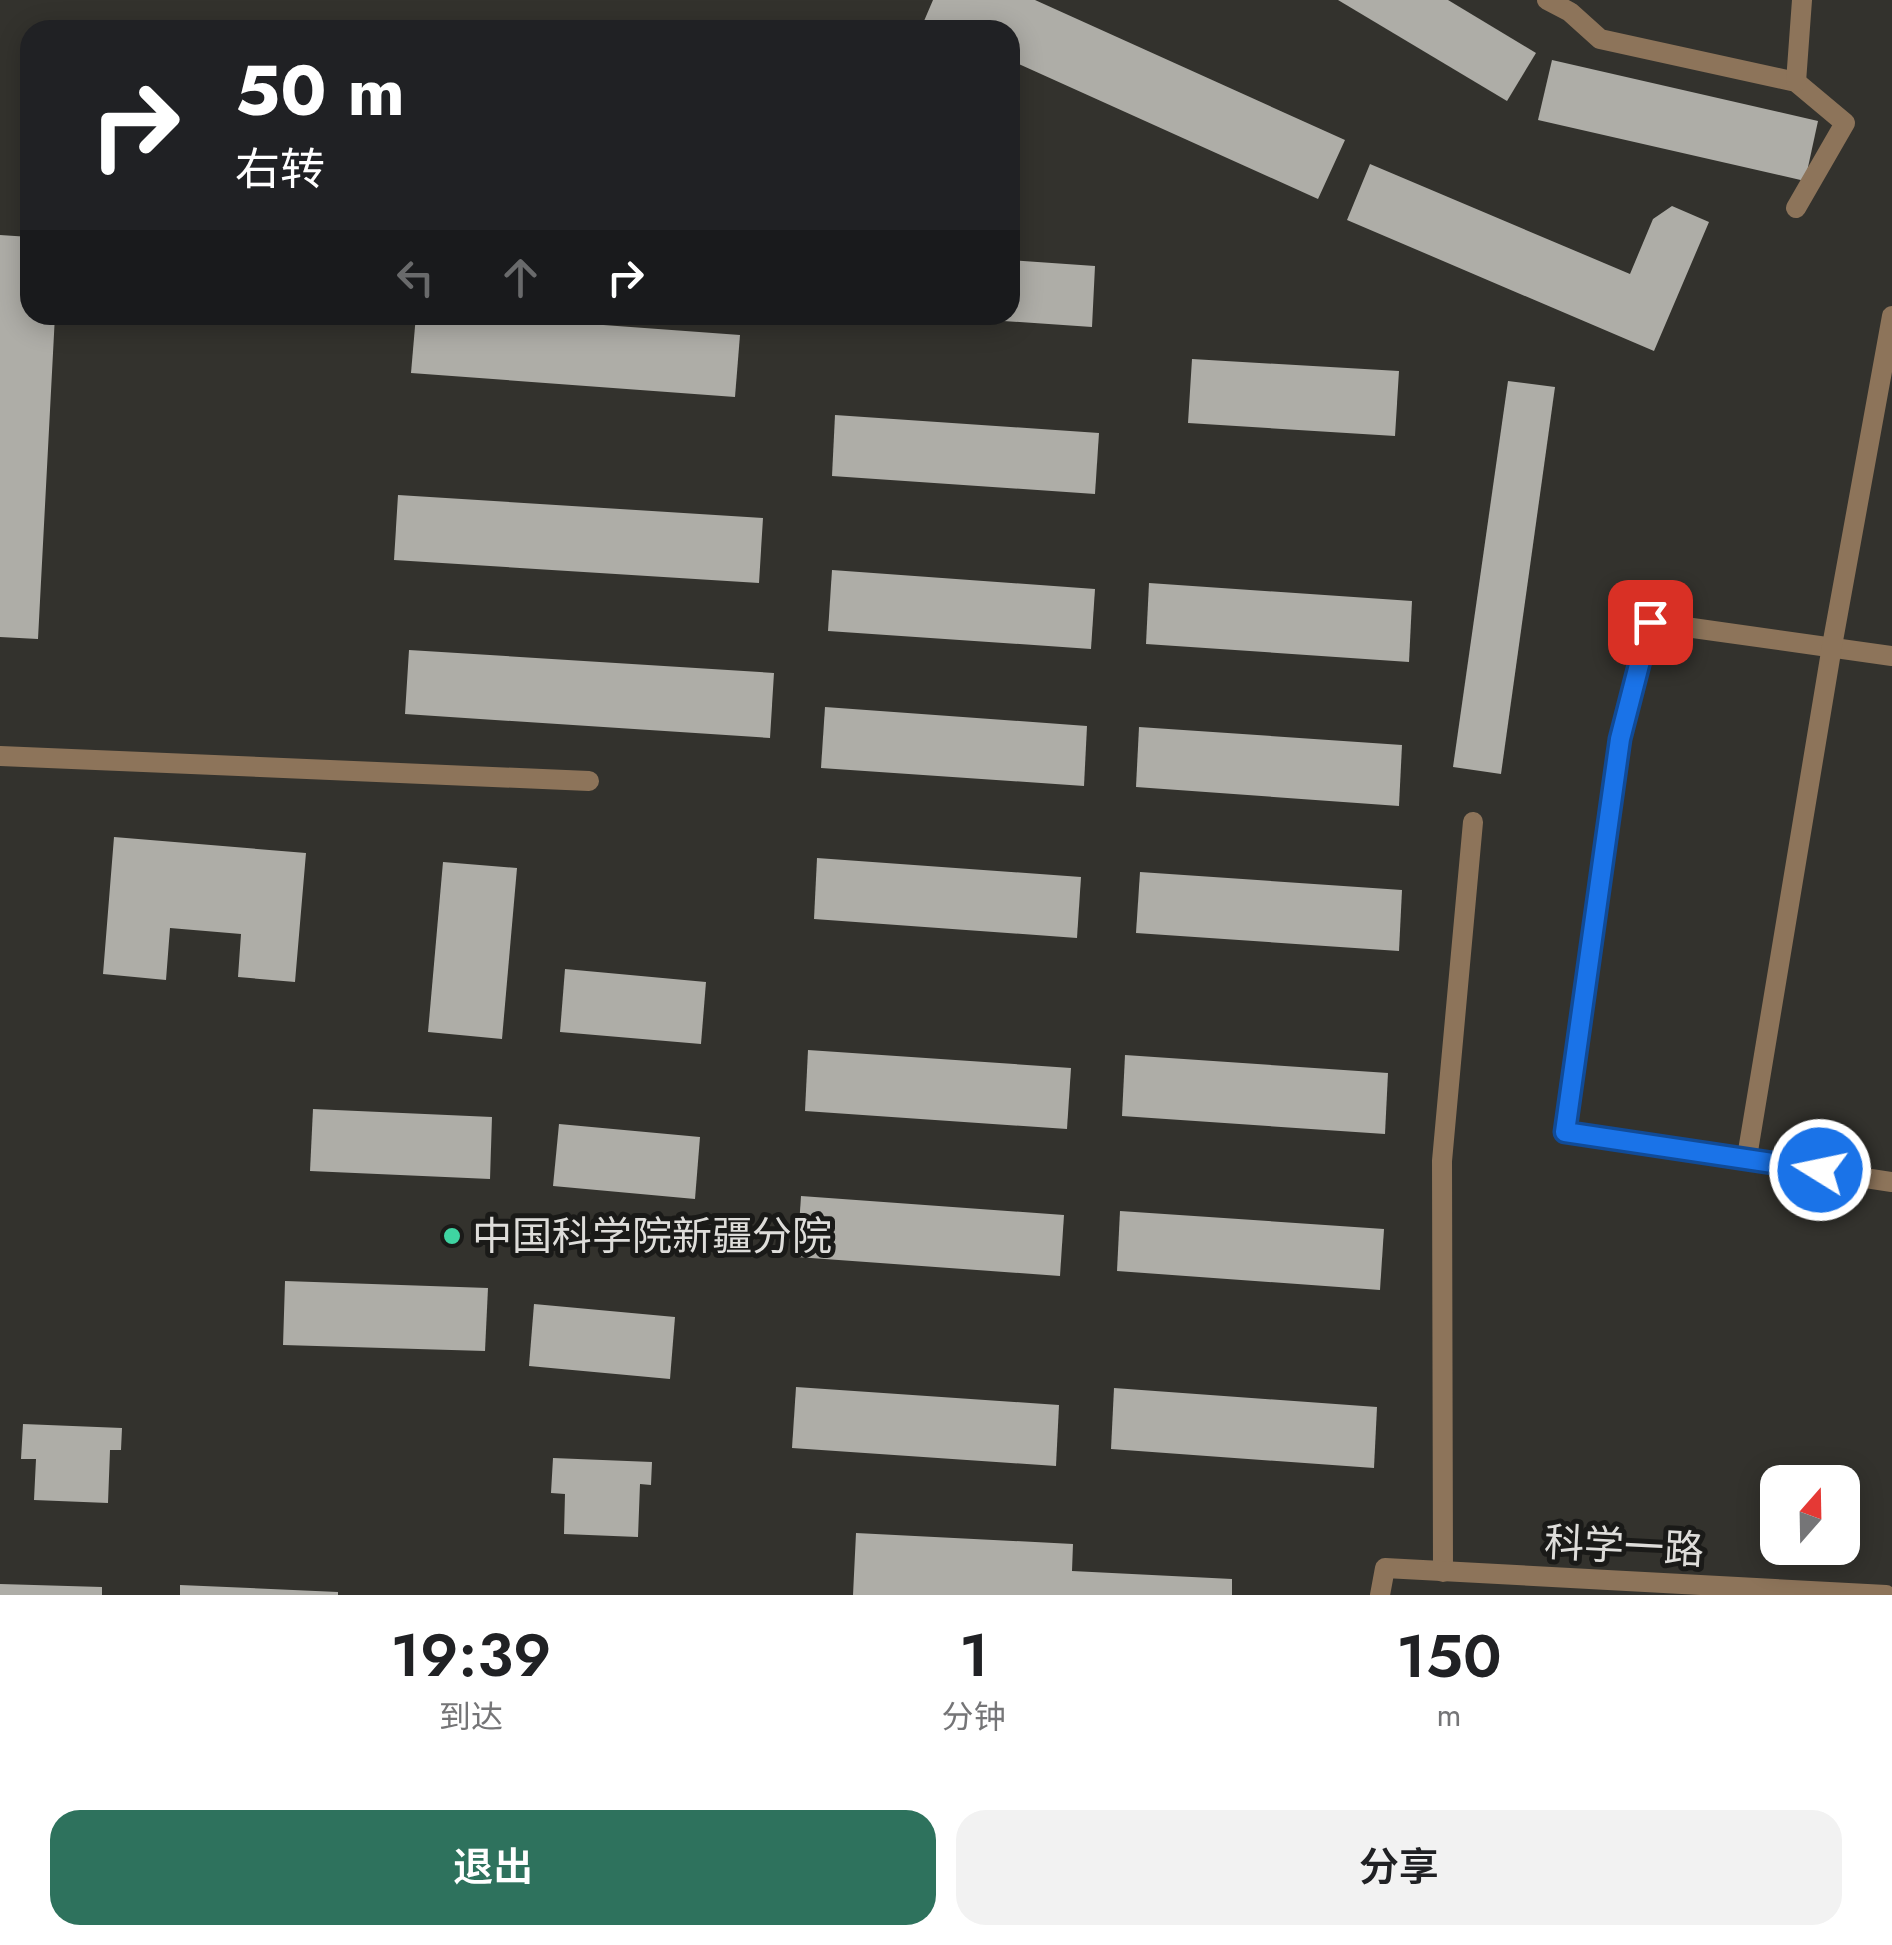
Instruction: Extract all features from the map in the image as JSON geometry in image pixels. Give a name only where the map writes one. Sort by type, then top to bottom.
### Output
[{"type":"street","points":[[1548,0],[1570,12],[1600,39],[1796,82],[1844,123],[1796,208]]},
{"type":"street","points":[[1796,82],[1802,0]]},
{"type":"street","points":[[1747,1158],[1832,646],[1892,316]]},
{"type":"street","points":[[1892,656],[1650,622],[1620,739],[1565,1132],[1892,1182]]},
{"type":"street","points":[[0,756],[589,781]]},
{"type":"street","points":[[1444,1572],[1442,1161],[1473,822]]},
{"type":"street","name":"科学一路","points":[[1380,1595],[1385,1568],[1886,1595]]},
{"type":"building","points":[[933,0],[1035,0],[1345,140],[1318,199],[1020,65],[1020,20],[924,20]]},
{"type":"building","points":[[1338,0],[1448,0],[1536,53],[1507,101]]},
{"type":"building","points":[[1552,60],[1818,121],[1805,181],[1538,120]]},
{"type":"building","points":[[1370,164],[1630,274],[1653,219],[1672,206],[1709,222],[1654,351],[1347,220]]},
{"type":"building","points":[[0,235],[20,236],[20,325],[54,325],[38,639],[0,637]]},
{"type":"building","points":[[1020,261],[1095,266],[1092,327],[1020,322]]},
{"type":"building","points":[[415,325],[604,325],[740,335],[735,397],[411,373]]},
{"type":"building","points":[[1192,359],[1399,371],[1395,436],[1188,423]]},
{"type":"building","points":[[1508,381],[1555,387],[1501,774],[1453,767]]},
{"type":"building","points":[[835,415],[1099,433],[1095,494],[832,476]]},
{"type":"building","points":[[398,495],[763,518],[759,583],[394,560]]},
{"type":"building","points":[[832,570],[1095,589],[1091,649],[828,631]]},
{"type":"building","points":[[1149,583],[1412,601],[1409,662],[1146,644]]},
{"type":"building","points":[[409,650],[774,673],[770,738],[405,714]]},
{"type":"building","points":[[825,707],[1087,726],[1084,786],[821,768]]},
{"type":"building","points":[[1139,727],[1402,745],[1399,806],[1136,787]]},
{"type":"building","points":[[114,837],[306,853],[295,982],[238,977],[241,934],[170,928],[166,980],[103,974]]},
{"type":"building","points":[[817,858],[1081,877],[1077,938],[814,919]]},
{"type":"building","points":[[443,862],[517,868],[502,1039],[428,1032]]},
{"type":"building","points":[[1140,872],[1402,890],[1399,951],[1136,933]]},
{"type":"building","points":[[565,969],[706,982],[701,1044],[560,1032]]},
{"type":"building","points":[[808,1050],[1071,1068],[1067,1129],[805,1111]]},
{"type":"building","points":[[1125,1055],[1388,1073],[1385,1134],[1122,1116]]},
{"type":"building","points":[[313,1109],[492,1117],[490,1179],[310,1171]]},
{"type":"building","points":[[559,1124],[700,1137],[695,1199],[553,1186]]},
{"type":"building","points":[[801,1196],[1064,1215],[1060,1276],[797,1257]]},
{"type":"building","points":[[1120,1211],[1384,1229],[1380,1290],[1117,1271]]},
{"type":"building","points":[[285,1281],[488,1288],[485,1351],[283,1345]]},
{"type":"building","points":[[534,1304],[675,1317],[670,1379],[529,1366]]},
{"type":"building","points":[[796,1387],[1059,1405],[1056,1466],[792,1448]]},
{"type":"building","points":[[1114,1388],[1377,1407],[1374,1468],[1111,1449]]},
{"type":"building","points":[[23,1424],[122,1428],[121,1450],[110,1450],[108,1503],[34,1500],[36,1459],[21,1459]]},
{"type":"building","points":[[553,1458],[652,1462],[651,1485],[640,1484],[638,1537],[564,1534],[565,1494],[551,1493]]},
{"type":"building","points":[[856,1533],[1073,1544],[1072,1571],[1232,1579],[1232,1595],[853,1595]]},
{"type":"building","points":[[0,1584],[102,1587],[102,1595],[0,1595]]},
{"type":"building","points":[[180,1585],[338,1592],[338,1595],[180,1595]]},
{"type":"place","name":"中国科学院新疆分院","points":[[452,1236]]},
{"type":"route","points":[[1650,622],[1620,739],[1565,1132],[1820,1170]]}]
